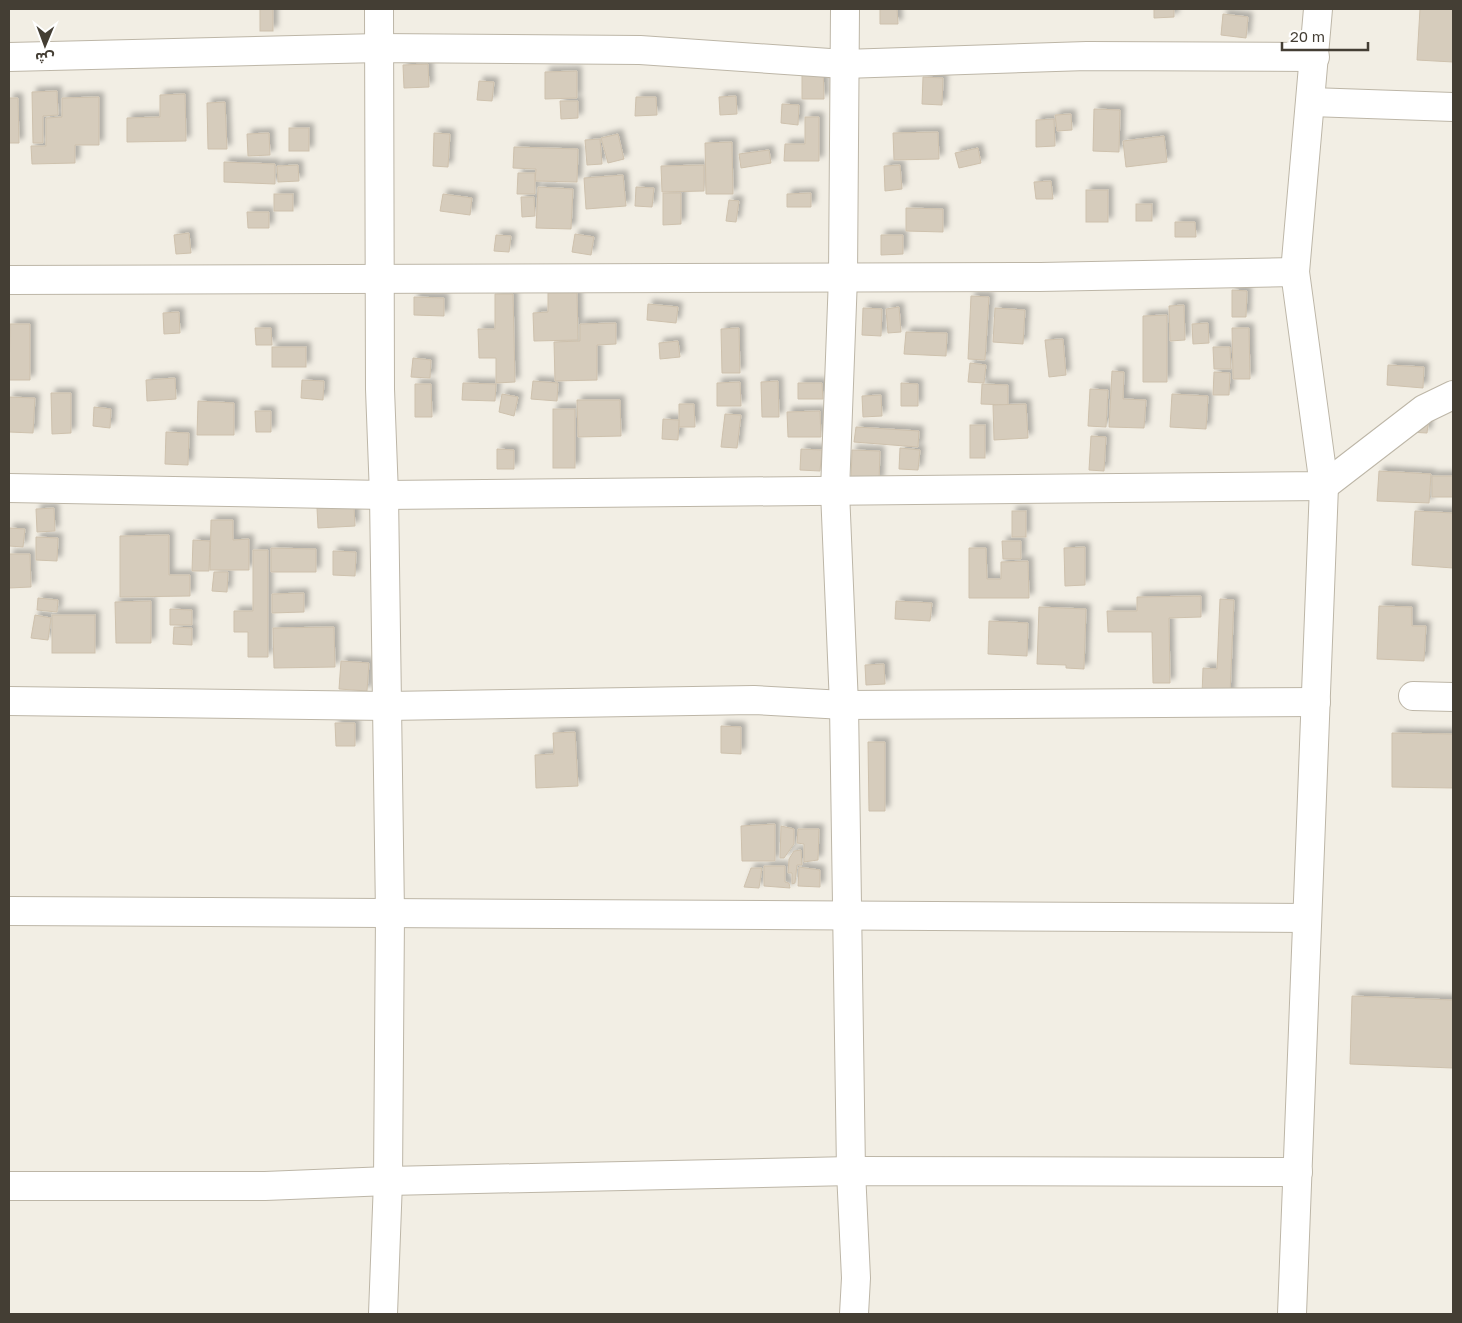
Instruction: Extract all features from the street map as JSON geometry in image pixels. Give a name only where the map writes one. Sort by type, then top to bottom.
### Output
[{"type":"street","points":[[379,9],[380,389],[384,495],[390,914],[388,1181],[384,1314]]},
{"type":"street","points":[[845,9],[843,277],[835,491],[844,705],[851,1171],[856,1278],[854,1314]]},
{"type":"street","points":[[1292,1314],[1324,486],[1295,272],[1312,102],[1318,9]]},
{"type":"street","points":[[9,57],[379,48],[640,50],[844,64],[1087,56],[1315,57]]},
{"type":"street","points":[[1312,102],[1453,107]]},
{"type":"street","points":[[9,280],[1040,277],[1295,272]]},
{"type":"street","points":[[9,488],[384,495],[1324,486],[1424,409],[1453,395]]},
{"type":"street","points":[[1413,696],[1453,698]]},
{"type":"street","points":[[9,701],[387,706],[754,700],[844,705],[1316,702]]},
{"type":"street","points":[[9,911],[1307,918]]},
{"type":"street","points":[[9,1186],[265,1186],[388,1181],[851,1171],[1298,1172]]},
{"type":"building","points":[[260,9],[273,9],[273,31],[260,31]]},
{"type":"building","points":[[880,9],[897,9],[898,24],[880,24]]},
{"type":"building","points":[[1154,9],[1174,9],[1174,17],[1154,18]]},
{"type":"building","points":[[1420,9],[1453,9],[1453,62],[1417,60]]},
{"type":"building","points":[[1223,14],[1248,17],[1246,38],[1221,35]]},
{"type":"building","points":[[428,64],[429,87],[404,88],[403,65]]},
{"type":"building","points":[[802,64],[823,64],[824,99],[802,99]]},
{"type":"building","points":[[577,71],[577,98],[545,99],[545,72]]},
{"type":"building","points":[[923,77],[943,78],[942,105],[922,104]]},
{"type":"building","points":[[479,81],[494,82],[492,101],[477,100]]},
{"type":"building","points":[[57,91],[58,115],[43,116],[43,143],[33,143],[32,92]]},
{"type":"building","points":[[185,94],[186,141],[127,142],[127,118],[160,117],[160,95]]},
{"type":"building","points":[[736,96],[737,114],[720,115],[719,97]]},
{"type":"building","points":[[99,97],[99,145],[75,145],[75,163],[32,164],[31,146],[46,146],[46,118],[62,117],[62,98]]},
{"type":"building","points":[[636,97],[656,97],[657,115],[635,116]]},
{"type":"building","points":[[9,98],[18,98],[19,143],[9,143]]},
{"type":"building","points":[[560,101],[578,101],[578,118],[561,119]]},
{"type":"building","points":[[225,102],[227,149],[208,149],[207,103]]},
{"type":"building","points":[[782,104],[799,105],[798,125],[781,123]]},
{"type":"building","points":[[1094,109],[1120,110],[1119,152],[1093,151]]},
{"type":"building","points":[[1071,114],[1072,130],[1057,131],[1055,115]]},
{"type":"building","points":[[805,117],[819,117],[819,161],[784,161],[785,144],[805,144]]},
{"type":"building","points":[[1054,119],[1055,146],[1036,147],[1036,120]]},
{"type":"building","points":[[289,128],[309,128],[309,151],[289,151]]},
{"type":"building","points":[[938,132],[939,159],[894,160],[893,133]]},
{"type":"building","points":[[269,133],[270,155],[248,156],[247,134]]},
{"type":"building","points":[[434,133],[450,134],[448,167],[433,166]]},
{"type":"building","points":[[618,134],[624,159],[608,163],[601,138]]},
{"type":"building","points":[[1164,136],[1167,162],[1126,167],[1123,141]]},
{"type":"building","points":[[600,139],[602,164],[587,165],[585,140]]},
{"type":"building","points":[[732,142],[733,194],[706,194],[705,143]]},
{"type":"building","points":[[514,147],[578,149],[577,182],[535,181],[536,169],[513,168]]},
{"type":"building","points":[[978,148],[981,163],[959,168],[955,153]]},
{"type":"building","points":[[769,150],[771,163],[741,168],[739,154]]},
{"type":"building","points":[[224,162],[275,164],[275,184],[224,182]]},
{"type":"building","points":[[298,165],[299,181],[278,182],[277,166]]},
{"type":"building","points":[[704,165],[704,191],[662,192],[661,166]]},
{"type":"building","points":[[900,165],[902,189],[885,191],[884,166]]},
{"type":"building","points":[[518,173],[535,173],[535,194],[517,194]]},
{"type":"building","points":[[623,175],[626,206],[586,209],[584,178]]},
{"type":"building","points":[[1051,181],[1053,199],[1036,199],[1034,182]]},
{"type":"building","points":[[538,187],[573,189],[571,229],[536,228]]},
{"type":"building","points":[[636,187],[654,188],[652,207],[635,206]]},
{"type":"building","points":[[1086,190],[1108,190],[1108,222],[1086,222]]},
{"type":"building","points":[[663,193],[681,193],[681,224],[663,225]]},
{"type":"building","points":[[811,193],[811,207],[787,207],[787,194]]},
{"type":"building","points":[[274,194],[293,194],[293,211],[274,211]]},
{"type":"building","points":[[443,194],[472,198],[470,215],[440,211]]},
{"type":"building","points":[[521,197],[534,197],[535,216],[522,217]]},
{"type":"building","points":[[729,200],[739,201],[736,222],[726,221]]},
{"type":"building","points":[[1136,204],[1152,204],[1152,221],[1136,221]]},
{"type":"building","points":[[906,208],[943,209],[943,232],[906,231]]},
{"type":"building","points":[[247,212],[269,212],[269,228],[248,228]]},
{"type":"building","points":[[1175,222],[1195,222],[1196,237],[1175,237]]},
{"type":"building","points":[[189,233],[191,253],[176,254],[174,235]]},
{"type":"building","points":[[575,234],[594,237],[591,255],[572,252]]},
{"type":"building","points":[[496,235],[511,236],[509,252],[494,251]]},
{"type":"building","points":[[881,235],[903,235],[903,254],[881,255]]},
{"type":"building","points":[[1232,290],[1247,291],[1246,317],[1232,317]]},
{"type":"building","points":[[548,293],[577,293],[578,340],[534,341],[533,313],[548,312]]},
{"type":"building","points":[[495,294],[513,294],[515,382],[496,383],[496,358],[479,358],[478,329],[495,329]]},
{"type":"building","points":[[971,296],[989,297],[985,360],[968,359]]},
{"type":"building","points":[[414,297],[444,298],[444,316],[414,315]]},
{"type":"building","points":[[648,304],[678,307],[676,323],[647,320]]},
{"type":"building","points":[[1184,305],[1185,340],[1170,341],[1169,306]]},
{"type":"building","points":[[899,307],[901,332],[888,333],[886,309]]},
{"type":"building","points":[[863,308],[882,309],[881,336],[862,335]]},
{"type":"building","points":[[995,308],[1025,310],[1023,344],[993,342]]},
{"type":"building","points":[[179,312],[180,333],[164,334],[163,313]]},
{"type":"building","points":[[1167,315],[1167,382],[1143,382],[1143,316]]},
{"type":"building","points":[[616,323],[616,344],[597,345],[597,380],[555,381],[554,342],[580,341],[580,324]]},
{"type":"building","points":[[1208,323],[1209,343],[1193,344],[1192,324]]},
{"type":"building","points":[[10,324],[30,324],[30,380],[9,380]]},
{"type":"building","points":[[255,328],[271,328],[272,345],[256,345]]},
{"type":"building","points":[[739,328],[740,373],[722,373],[721,329]]},
{"type":"building","points":[[1232,328],[1249,328],[1250,379],[1233,379]]},
{"type":"building","points":[[906,332],[947,333],[946,356],[904,354]]},
{"type":"building","points":[[1063,339],[1066,375],[1049,377],[1045,340]]},
{"type":"building","points":[[678,341],[680,357],[660,359],[659,343]]},
{"type":"building","points":[[272,347],[306,347],[306,367],[272,367]]},
{"type":"building","points":[[1213,347],[1230,347],[1231,369],[1214,369]]},
{"type":"building","points":[[413,358],[431,360],[430,378],[411,377]]},
{"type":"building","points":[[970,363],[986,365],[984,383],[968,382]]},
{"type":"building","points":[[1388,365],[1424,367],[1423,388],[1387,385]]},
{"type":"building","points":[[1112,371],[1124,372],[1123,399],[1146,400],[1144,428],[1109,427]]},
{"type":"building","points":[[1214,372],[1230,373],[1229,395],[1213,395]]},
{"type":"building","points":[[175,378],[176,399],[147,401],[146,380]]},
{"type":"building","points":[[302,380],[324,381],[323,400],[301,398]]},
{"type":"building","points":[[533,381],[558,383],[557,401],[531,399]]},
{"type":"building","points":[[778,381],[779,417],[762,417],[761,382]]},
{"type":"building","points":[[740,382],[741,406],[717,406],[717,383]]},
{"type":"building","points":[[463,383],[496,384],[495,401],[462,400]]},
{"type":"building","points":[[798,383],[822,383],[823,399],[798,399]]},
{"type":"building","points":[[901,383],[918,384],[918,406],[901,406]]},
{"type":"building","points":[[415,384],[431,384],[432,417],[415,417]]},
{"type":"building","points":[[982,384],[1008,385],[1008,405],[981,404]]},
{"type":"building","points":[[1090,389],[1108,390],[1106,427],[1088,426]]},
{"type":"building","points":[[51,393],[71,393],[71,433],[52,434]]},
{"type":"building","points":[[502,394],[518,397],[514,416],[499,412]]},
{"type":"building","points":[[1172,394],[1208,396],[1206,429],[1170,427]]},
{"type":"building","points":[[881,395],[882,416],[863,417],[862,396]]},
{"type":"building","points":[[9,397],[35,398],[33,433],[9,432]]},
{"type":"building","points":[[577,400],[620,400],[621,436],[578,437]]},
{"type":"building","points":[[198,401],[234,403],[234,435],[197,435]]},
{"type":"building","points":[[679,404],[694,404],[695,427],[679,427]]},
{"type":"building","points":[[1026,404],[1028,438],[994,440],[993,405]]},
{"type":"building","points":[[94,407],[111,409],[110,428],[93,426]]},
{"type":"building","points":[[553,409],[575,409],[575,468],[553,468]]},
{"type":"building","points":[[255,411],[271,411],[271,432],[256,432]]},
{"type":"building","points":[[820,411],[821,437],[788,437],[787,412]]},
{"type":"building","points":[[725,414],[741,415],[737,448],[721,447]]},
{"type":"building","points":[[1429,417],[1427,433],[1408,432]]},
{"type":"building","points":[[663,419],[679,420],[678,440],[662,439]]},
{"type":"building","points":[[970,425],[985,425],[985,458],[970,458]]},
{"type":"building","points":[[856,427],[919,431],[918,447],[854,442]]},
{"type":"building","points":[[166,432],[189,433],[188,465],[165,464]]},
{"type":"building","points":[[1091,436],[1106,437],[1104,471],[1089,470]]},
{"type":"building","points":[[900,448],[920,450],[918,470],[899,469]]},
{"type":"building","points":[[497,449],[514,450],[514,469],[497,469]]},
{"type":"building","points":[[801,449],[822,450],[820,471],[800,470]]},
{"type":"building","points":[[852,450],[880,451],[879,482],[851,481]]},
{"type":"building","points":[[1379,471],[1431,474],[1429,503],[1377,501]]},
{"type":"building","points":[[1432,476],[1453,476],[1453,497],[1432,497]]},
{"type":"building","points":[[354,507],[355,526],[318,528],[317,508]]},
{"type":"building","points":[[54,508],[55,531],[37,532],[36,509]]},
{"type":"building","points":[[1012,511],[1026,511],[1026,537],[1012,537]]},
{"type":"building","points":[[1415,511],[1453,513],[1453,568],[1412,565]]},
{"type":"building","points":[[211,520],[233,520],[233,540],[249,539],[249,570],[210,570]]},
{"type":"building","points":[[9,528],[25,529],[23,547],[9,546]]},
{"type":"building","points":[[169,535],[169,575],[190,575],[190,596],[120,597],[120,536]]},
{"type":"building","points":[[36,537],[58,538],[57,561],[36,560]]},
{"type":"building","points":[[193,540],[210,541],[209,571],[192,571]]},
{"type":"building","points":[[1002,541],[1021,541],[1021,559],[1003,559]]},
{"type":"building","points":[[1085,547],[1085,585],[1065,586],[1064,548]]},
{"type":"building","points":[[271,548],[316,549],[316,572],[271,572]]},
{"type":"building","points":[[969,548],[986,548],[987,579],[1001,579],[1001,562],[1028,561],[1029,598],[969,598]]},
{"type":"building","points":[[253,550],[268,550],[268,657],[248,657],[248,632],[234,632],[234,611],[253,611]]},
{"type":"building","points":[[333,551],[356,552],[355,576],[333,575]]},
{"type":"building","points":[[9,554],[30,554],[31,587],[9,588]]},
{"type":"building","points":[[214,572],[228,572],[227,592],[212,591]]},
{"type":"building","points":[[304,593],[304,612],[272,613],[272,594]]},
{"type":"building","points":[[1201,596],[1201,617],[1169,618],[1170,683],[1153,683],[1152,632],[1108,632],[1107,611],[1137,611],[1137,597]]},
{"type":"building","points":[[38,598],[58,600],[57,612],[37,610]]},
{"type":"building","points":[[1220,599],[1234,600],[1230,695],[1202,695],[1203,668],[1217,669]]},
{"type":"building","points":[[151,601],[151,643],[116,643],[115,602]]},
{"type":"building","points":[[896,601],[932,603],[930,621],[895,619]]},
{"type":"building","points":[[1379,606],[1412,607],[1412,626],[1426,626],[1424,661],[1377,659]]},
{"type":"building","points":[[1039,607],[1086,609],[1084,669],[1066,668],[1066,665],[1037,664]]},
{"type":"building","points":[[170,609],[192,610],[192,625],[170,625]]},
{"type":"building","points":[[35,615],[51,618],[48,640],[31,638]]},
{"type":"building","points":[[52,615],[95,615],[95,653],[52,653]]},
{"type":"building","points":[[989,621],[1028,623],[1027,656],[988,654]]},
{"type":"building","points":[[174,627],[192,628],[192,645],[173,644]]},
{"type":"building","points":[[334,627],[335,667],[274,668],[273,628]]},
{"type":"building","points":[[341,661],[369,663],[367,691],[339,689]]},
{"type":"building","points":[[884,664],[885,684],[866,685],[865,665]]},
{"type":"building","points":[[335,723],[355,723],[355,746],[336,746]]},
{"type":"building","points":[[721,726],[741,727],[741,754],[721,753]]},
{"type":"building","points":[[575,732],[578,786],[536,788],[535,755],[554,754],[553,733]]},
{"type":"building","points":[[1392,733],[1453,734],[1453,788],[1392,787]]},
{"type":"building","points":[[868,742],[885,742],[885,811],[869,811]]},
{"type":"building","points":[[775,824],[775,861],[742,861],[741,826]]},
{"type":"building","points":[[781,826],[794,829],[794,844],[784,858],[780,858]]},
{"type":"building","points":[[798,829],[819,829],[818,860],[804,862],[804,844],[797,843]]},
{"type":"building","points":[[801,850],[802,865],[797,865],[795,883],[792,884],[792,873],[788,873],[789,859],[794,851]]},
{"type":"building","points":[[764,866],[785,866],[785,882],[789,883],[790,888],[764,886]]},
{"type":"building","points":[[799,867],[820,870],[820,887],[798,886]]},
{"type":"building","points":[[751,868],[762,868],[759,888],[744,887]]},
{"type":"building","points":[[1352,996],[1453,1000],[1453,1068],[1350,1064]]}]
